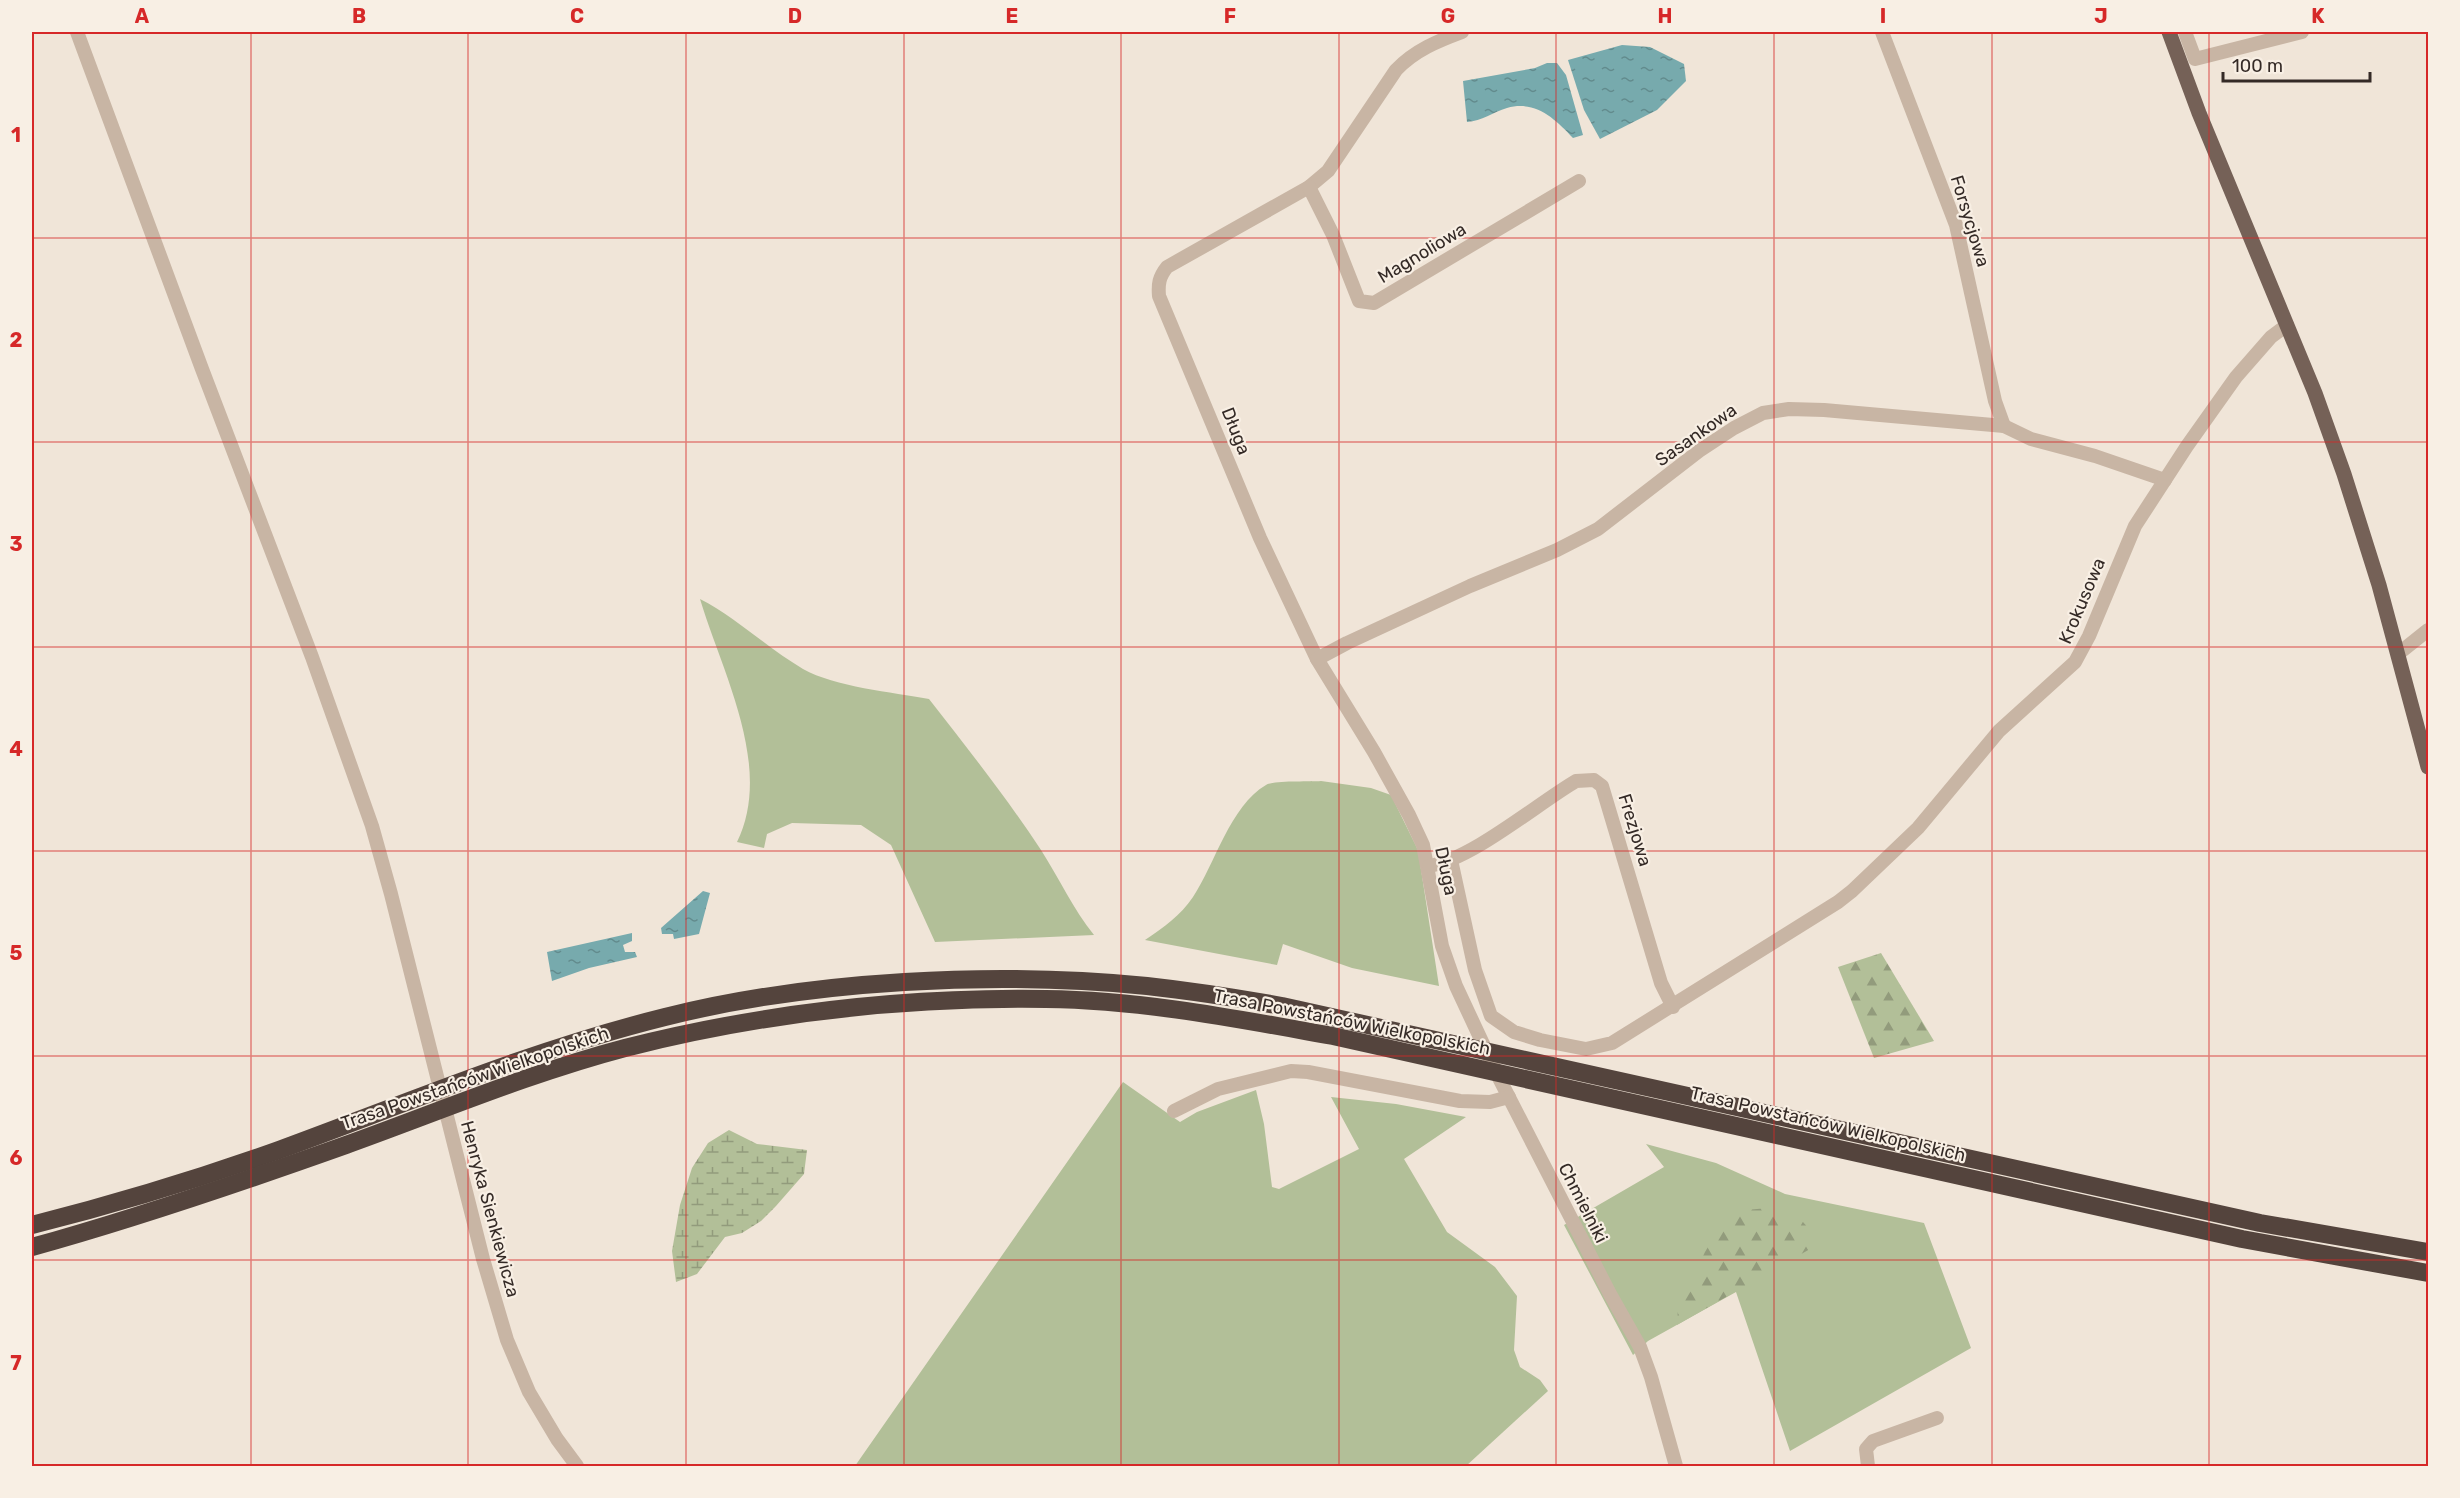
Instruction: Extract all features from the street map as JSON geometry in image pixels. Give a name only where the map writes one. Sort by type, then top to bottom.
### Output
[{"type":"highway","name":"Trasa Powstańców Wielkopolskich","points":[[32,1225],[206,1174],[508,1063],[668,1016],[805,992],[925,982],[1061,980],[1146,986],[1282,1006],[2248,1220],[2428,1252]]},
{"type":"highway","name":"Trasa Powstańców Wielkopolskich","points":[[32,1247],[243,1181],[547,1072],[634,1046],[713,1027],[852,1007],[933,1001],[1070,1000],[1125,1004],[1233,1018],[1333,1036],[2242,1239],[2428,1273]]},
{"type":"main road","points":[[2169,32],[2287,325],[2344,474],[2398,654],[2428,767]]},
{"type":"street","name":"Henryka Sienkiewicza","points":[[77,32],[312,657],[372,826],[483,1259],[507,1341],[529,1392],[552,1432],[577,1467]]},
{"type":"street","name":"Długa","points":[[1446,960],[1423,845],[1409,815],[1330,677],[1317,659],[1260,538],[1163,308],[1158,285],[1161,274],[1176,261],[1309,187],[1328,171],[1391,77],[1409,57],[1427,46],[1462,32]]},
{"type":"street","name":"Forsycjowa","points":[[1882,32],[1956,225],[1995,401],[2004,426]]},
{"type":"street","points":[[2186,32],[2195,59],[2302,32]]},
{"type":"street","name":"Magnoliowa","points":[[1309,187],[1333,235],[1353,292],[1359,302],[1374,303],[1579,181]]},
{"type":"street","name":"Krokusowa","points":[[1450,860],[1476,970],[1491,1016],[1514,1032],[1540,1040],[1586,1049],[1612,1043],[1838,902],[1918,828],[1999,731],[2075,662],[2089,636],[2135,526],[2236,377],[2271,337],[2287,325]]},
{"type":"street","name":"Sasankowa","points":[[1317,659],[1470,586],[1557,550],[1598,529],[1699,451],[1742,423],[1763,414],[1789,409],[1814,410],[2004,426],[2031,439],[2095,456],[2165,480]]},
{"type":"street","points":[[2398,654],[2428,630]]},
{"type":"street","name":"Frezjowa","points":[[1429,866],[1450,860],[1482,843],[1576,781],[1594,780],[1602,786],[1661,983],[1672,1006]]},
{"type":"street","name":"Chmielniki","points":[[1446,960],[1478,1036],[1610,1294],[1640,1347],[1651,1377],[1676,1467]]},
{"type":"street","points":[[1174,1111],[1218,1089],[1291,1071],[1308,1072],[1460,1101],[1490,1102],[1509,1097]]},
{"type":"street","points":[[1868,1467],[1866,1449],[1873,1441],[1937,1419]]},
{"type":"green space","points":[[700,599],[727,615],[790,661],[816,675],[847,685],[929,699],[1028,830],[1079,915],[1094,935],[935,942],[891,845],[861,825],[792,823],[767,834],[764,848],[737,842],[747,813],[750,783],[747,751],[741,720]]},
{"type":"green space","points":[[1321,781],[1371,788],[1391,795],[1418,850],[1439,986],[1352,968],[1283,944],[1277,965],[1145,940],[1171,921],[1188,904],[1201,884],[1224,836],[1253,794],[1270,783]]},
{"type":"green space","points":[[1881,953],[1934,1041],[1874,1058],[1838,967]]},
{"type":"green space","points":[[1123,1082],[1180,1122],[1197,1112],[1256,1090],[1264,1124],[1272,1187],[1279,1189],[1359,1149],[1331,1097],[1396,1104],[1466,1117],[1404,1159],[1447,1232],[1495,1267],[1517,1296],[1514,1350],[1520,1367],[1540,1380],[1548,1391],[1466,1466],[855,1466]]},
{"type":"green space","points":[[729,1130],[757,1144],[807,1150],[804,1174],[761,1221],[742,1233],[725,1237],[697,1274],[676,1282],[672,1251],[680,1205],[692,1168],[708,1143]]},
{"type":"green space","points":[[1646,1144],[1716,1163],[1785,1194],[1924,1223],[1971,1348],[1790,1451],[1736,1292],[1648,1341],[1633,1355],[1564,1225],[1664,1167]]},
{"type":"green space","points":[[1768,1208],[1799,1218],[1808,1228],[1817,1245],[1677,1325],[1678,1308],[1705,1252],[1725,1219],[1746,1210]]},
{"type":"water","points":[[1622,45],[1650,47],[1684,64],[1686,81],[1657,110],[1600,139],[1584,110],[1568,60]]},
{"type":"water","points":[[1547,63],[1557,63],[1566,75],[1583,135],[1573,138],[1552,118],[1527,107],[1507,108],[1467,122],[1463,81],[1535,68]]},
{"type":"water","points":[[703,891],[710,893],[699,934],[674,939],[673,934],[662,934],[661,928]]},
{"type":"water","points":[[632,933],[632,941],[623,945],[625,952],[635,952],[637,957],[589,968],[552,981],[547,952]]}]
